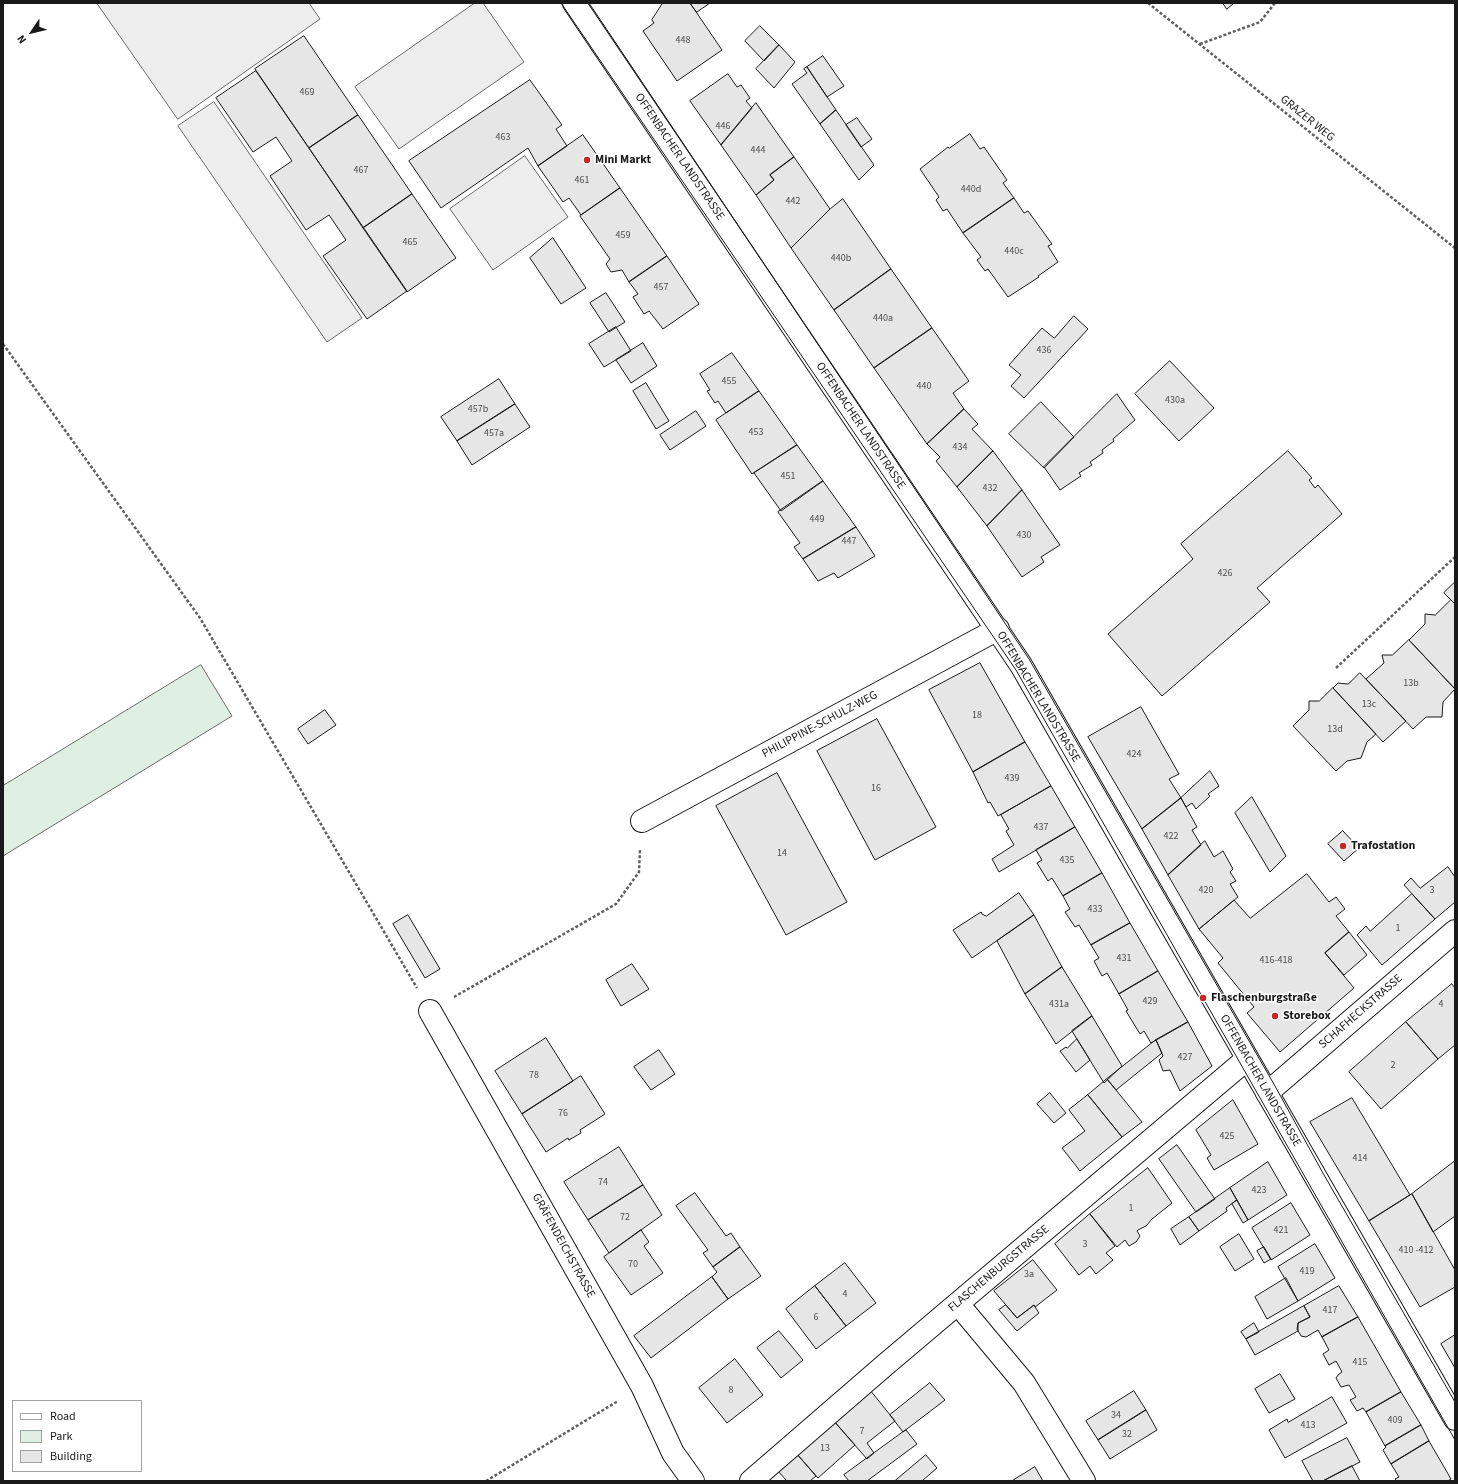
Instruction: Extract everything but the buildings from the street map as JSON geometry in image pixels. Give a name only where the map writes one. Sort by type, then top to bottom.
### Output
[{"type":"street","name":"OFFENBACHER LANDSTRASSE","points":[[574,3],[1022,664],[1455,1419]]},
{"type":"street","name":"PHILIPPINE-SCHULZ-WEG","points":[[642,821],[998,629]]},
{"type":"street","name":"SCHAFHECKSTRASSE","points":[[1267,1093],[1455,931]]},
{"type":"street","name":"GRÄFENDEICHSTRASSE","points":[[430,1011],[642,1386],[673,1453],[693,1481]]},
{"type":"street","name":"FLASCHENBURGSTRASSE","points":[[751,1481],[885,1364],[958,1304],[1247,1058]]},
{"type":"street","points":[[958,1304],[1024,1383],[1084,1481]]},
{"type":"path","name":"GRAZER WEG","points":[[1148,3],[1455,248]]},
{"type":"path","points":[[1200,44],[1260,22],[1275,3]]},
{"type":"path","points":[[3,344],[200,618],[430,1011],[616,904],[639,872],[642,821]]},
{"type":"path","points":[[1336,668],[1455,557]]},
{"type":"path","points":[[486,1481],[642,1386]]},
{"type":"green space","points":[[201,665],[232,716],[3,856],[3,786]]},
{"type":"shaded area","points":[[97,3],[309,3],[320,19],[178,119]]},
{"type":"shaded area","points":[[475,3],[483,3],[524,62],[399,149],[355,87]]},
{"type":"shaded area","points":[[214,102],[362,318],[327,342],[178,126]]},
{"type":"shaded area","points":[[525,156],[568,217],[493,270],[450,209]]},
{"type":"tram line","points":[[561,3],[1016,670],[1455,1440]]},
{"type":"tram line","points":[[589,3],[1029,659],[1455,1402]]},
{"type":"place","name":"Mini Markt","points":[[587,160]]},
{"type":"place","name":"Trafostation","points":[[1343,846]]},
{"type":"place","name":"Flaschenburgstraße","points":[[1203,998]]},
{"type":"place","name":"Storebox","points":[[1275,1016]]}]
